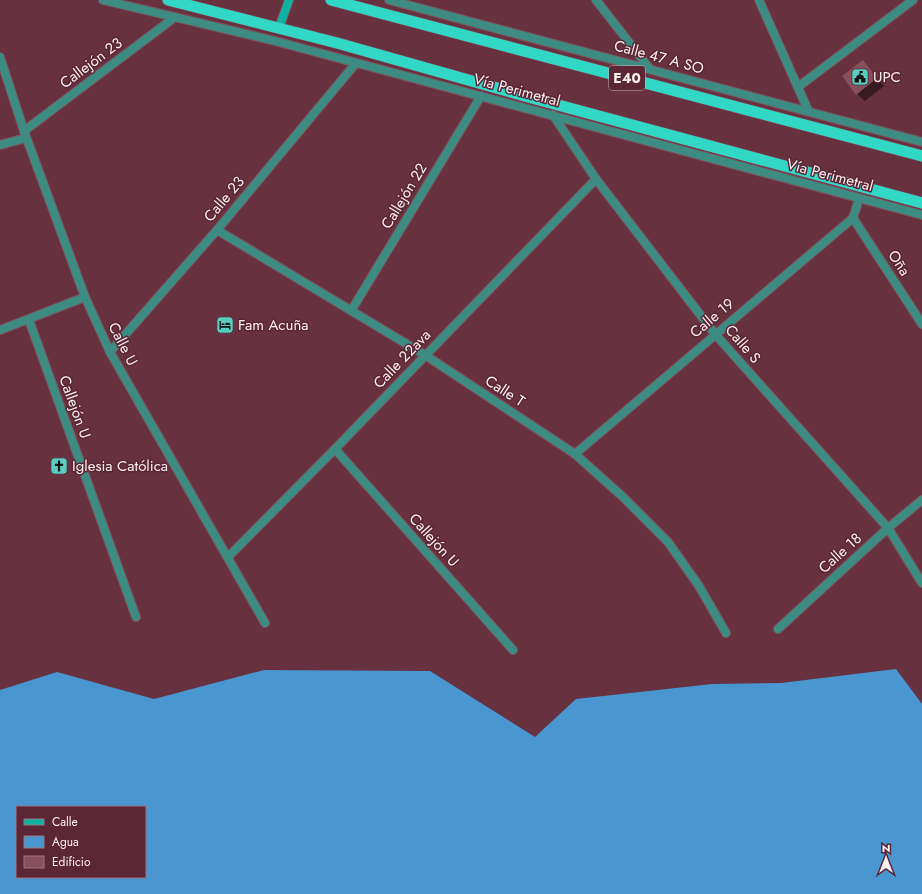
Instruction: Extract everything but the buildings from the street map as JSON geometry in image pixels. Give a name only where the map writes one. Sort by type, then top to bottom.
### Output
[{"type":"highway","name":"Vía Perimetral","points":[[168,0],[279,28],[922,203]]},
{"type":"highway","name":"E40","points":[[331,0],[922,156]]},
{"type":"main road","points":[[279,28],[288,0]]},
{"type":"street","name":"Vía Perimetral","points":[[103,0],[274,41],[922,215]]},
{"type":"street","name":"Calle 47 A SO","points":[[388,0],[808,110],[922,142]]},
{"type":"street","points":[[596,0],[649,68]]},
{"type":"street","points":[[760,0],[808,110]]},
{"type":"street","points":[[798,87],[913,0]]},
{"type":"street","name":"Callejón 23","points":[[0,145],[25,134],[175,18]]},
{"type":"street","points":[[274,41],[279,28]]},
{"type":"street","name":"Calle U","points":[[0,57],[25,134],[85,297],[110,352],[265,623]]},
{"type":"street","name":"Calle 23","points":[[110,352],[217,230],[356,63]]},
{"type":"street","name":"Callejón 22","points":[[351,311],[481,96]]},
{"type":"street","name":"Calle S","points":[[553,115],[596,179],[715,334],[888,528],[922,582]]},
{"type":"street","name":"Calle 22ava","points":[[228,557],[335,449],[596,179]]},
{"type":"street","points":[[853,218],[859,199]]},
{"type":"street","name":"Calle 19","points":[[575,454],[853,218]]},
{"type":"street","name":"Oña","points":[[853,218],[922,324]]},
{"type":"street","name":"Calle T","points":[[217,230],[425,355],[575,454],[623,496],[668,542],[699,586],[726,633]]},
{"type":"street","points":[[0,330],[85,297]]},
{"type":"street","name":"Callejón U","points":[[29,320],[136,616]]},
{"type":"street","name":"Callejón U","points":[[335,449],[513,650]]},
{"type":"street","name":"Calle 18","points":[[778,629],[888,528],[922,500]]},
{"type":"water","points":[[896,669],[922,704],[922,894],[0,894],[0,690],[57,672],[154,699],[264,670],[430,671],[535,737],[576,699],[712,684],[781,683]]},
{"type":"place","name":"UPC","points":[[860,77]]},
{"type":"place","name":"Fam Acuña","points":[[225,325]]},
{"type":"place","name":"Iglesia Católica","points":[[59,466]]}]
